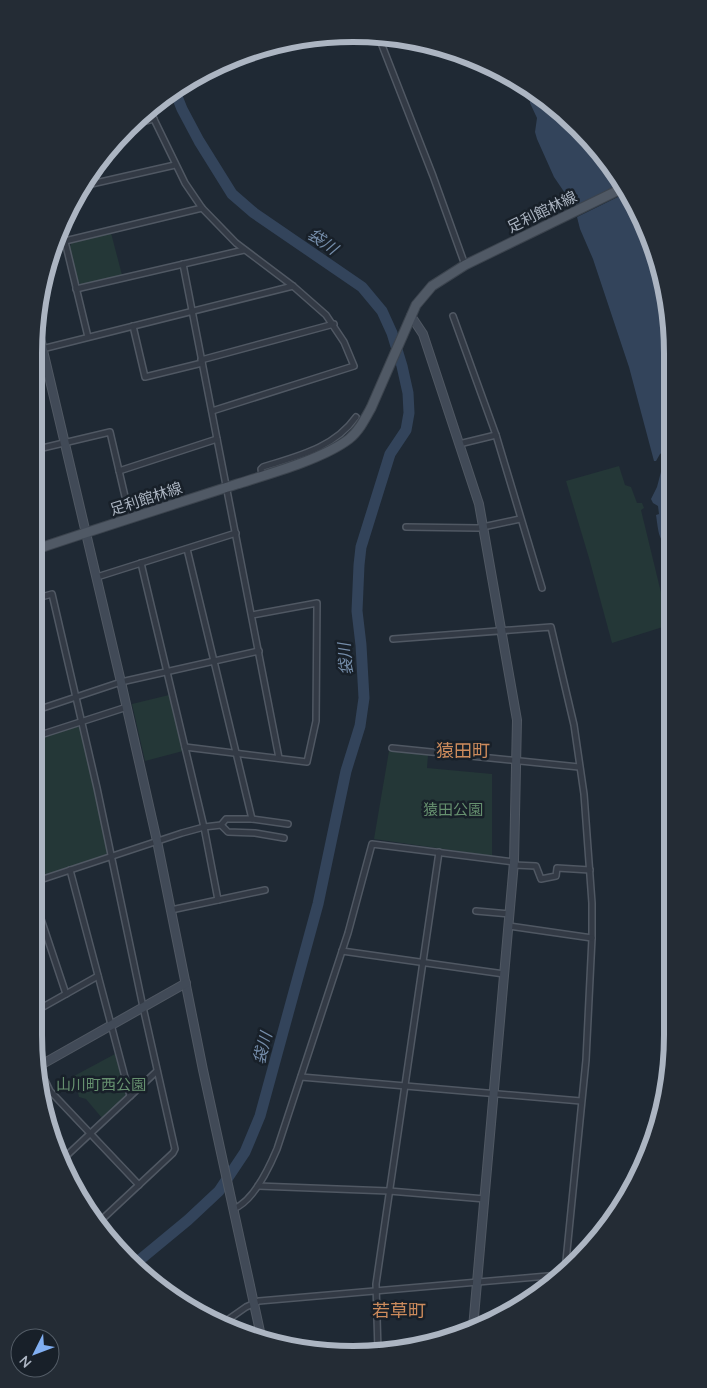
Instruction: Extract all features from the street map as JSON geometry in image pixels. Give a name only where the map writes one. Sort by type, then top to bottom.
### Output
[{"type":"main road","name":"足利館林線","points":[[42,547],[262,476],[328,452],[344,442],[356,431],[371,408],[411,317],[420,300],[432,286],[468,264],[618,190]]},
{"type":"street","points":[[381,44],[468,264]]},
{"type":"street","points":[[153,116],[175,165],[202,208],[244,250],[293,286],[320,309],[334,324],[354,366],[212,411]]},
{"type":"street","points":[[147,121],[154,119]]},
{"type":"street","points":[[93,184],[175,165]]},
{"type":"street","points":[[88,337],[65,241],[202,208]]},
{"type":"street","points":[[76,289],[244,250]]},
{"type":"street","points":[[183,264],[279,758]]},
{"type":"street","points":[[42,348],[293,286]]},
{"type":"street","points":[[454,316],[496,435],[542,588]]},
{"type":"street","points":[[411,317],[423,334],[476,494],[516,709],[514,863],[474,1322]]},
{"type":"street","points":[[133,326],[145,377],[334,324]]},
{"type":"street","points":[[42,349],[97,577],[157,841],[232,1206],[260,1331]]},
{"type":"street","points":[[262,476],[263,467],[307,453],[335,439],[346,430],[356,417]]},
{"type":"street","points":[[42,448],[110,432],[130,519]]},
{"type":"street","points":[[459,444],[496,435]]},
{"type":"street","points":[[119,471],[218,440]]},
{"type":"street","points":[[406,528],[483,527],[520,519]]},
{"type":"street","points":[[97,577],[236,533]]},
{"type":"street","points":[[187,549],[252,819]]},
{"type":"street","points":[[141,564],[204,827],[218,900]]},
{"type":"street","points":[[42,597],[52,594],[112,856],[175,1149],[103,1218]]},
{"type":"street","points":[[185,747],[307,762],[316,721],[317,603],[252,615]]},
{"type":"street","points":[[393,639],[551,627],[574,725],[584,794],[590,870],[592,938],[589,1018],[566,1261]]},
{"type":"street","points":[[42,708],[121,682],[259,651]]},
{"type":"street","points":[[42,734],[127,706]]},
{"type":"street","points":[[392,748],[579,767]]},
{"type":"street","points":[[42,879],[157,841],[204,827],[221,825],[226,819],[252,819],[288,824]]},
{"type":"street","points":[[221,825],[228,832],[255,833],[284,838]]},
{"type":"street","points":[[232,1206],[240,1205],[258,1186],[268,1170],[277,1149],[342,951],[372,844],[536,866],[541,879],[556,876],[557,868],[590,870]]},
{"type":"street","points":[[378,1345],[375,1291],[439,852]]},
{"type":"street","points":[[70,870],[130,1096]]},
{"type":"street","points":[[171,910],[265,890]]},
{"type":"street","points":[[476,911],[510,914]]},
{"type":"street","points":[[42,922],[66,994]]},
{"type":"street","points":[[508,926],[592,938]]},
{"type":"street","points":[[342,951],[504,974]]},
{"type":"street","points":[[42,1008],[98,976]]},
{"type":"street","points":[[44,1064],[186,982]]},
{"type":"street","points":[[66,1155],[157,1071]]},
{"type":"street","points":[[301,1077],[581,1102]]},
{"type":"street","points":[[46,1083],[50,1091],[139,1184]]},
{"type":"street","points":[[258,1186],[389,1191],[484,1199]]},
{"type":"street","points":[[229,1319],[254,1302],[548,1277]]},
{"type":"green space","points":[[111,233],[122,275],[83,285],[77,282],[69,248],[72,242]]},
{"type":"green space","points":[[619,466],[625,485],[631,487],[637,503],[642,503],[644,508],[641,510],[664,605],[662,610],[664,627],[612,643],[566,481]]},
{"type":"green space","points":[[169,695],[183,751],[145,761],[132,704]]},
{"type":"green space","points":[[80,725],[108,851],[105,856],[42,876],[42,737]]},
{"type":"green space","name":"猿田公園","points":[[389,751],[428,755],[427,768],[492,774],[492,856],[374,839]]},
{"type":"green space","name":"山川町西公園","points":[[115,1054],[126,1092],[125,1097],[102,1118],[86,1099],[79,1097],[74,1076]]},
{"type":"water","points":[[530,98],[559,120],[600,164],[623,198],[641,234],[654,273],[659,293],[664,333],[664,544],[659,534],[656,515],[659,514],[658,506],[651,499],[657,487],[662,468],[663,452],[654,461],[629,367],[593,259],[571,202],[554,177],[537,139],[535,132],[537,118],[530,103]]},
{"type":"pier","points":[[616,187],[621,195],[575,218],[571,210]]},
{"type":"waterway","name":"袋川","points":[[140,1260],[188,1220],[219,1191],[245,1152],[260,1116],[318,904],[346,771],[360,726],[364,698],[357,611],[361,547],[390,454],[406,430],[409,413],[408,393],[402,366],[392,333],[382,311],[362,287],[254,213],[232,194],[199,141],[177,98]]},
{"type":"district","name":"猿田町","points":[[463,751]]},
{"type":"district","name":"若草町","points":[[399,1311]]}]
